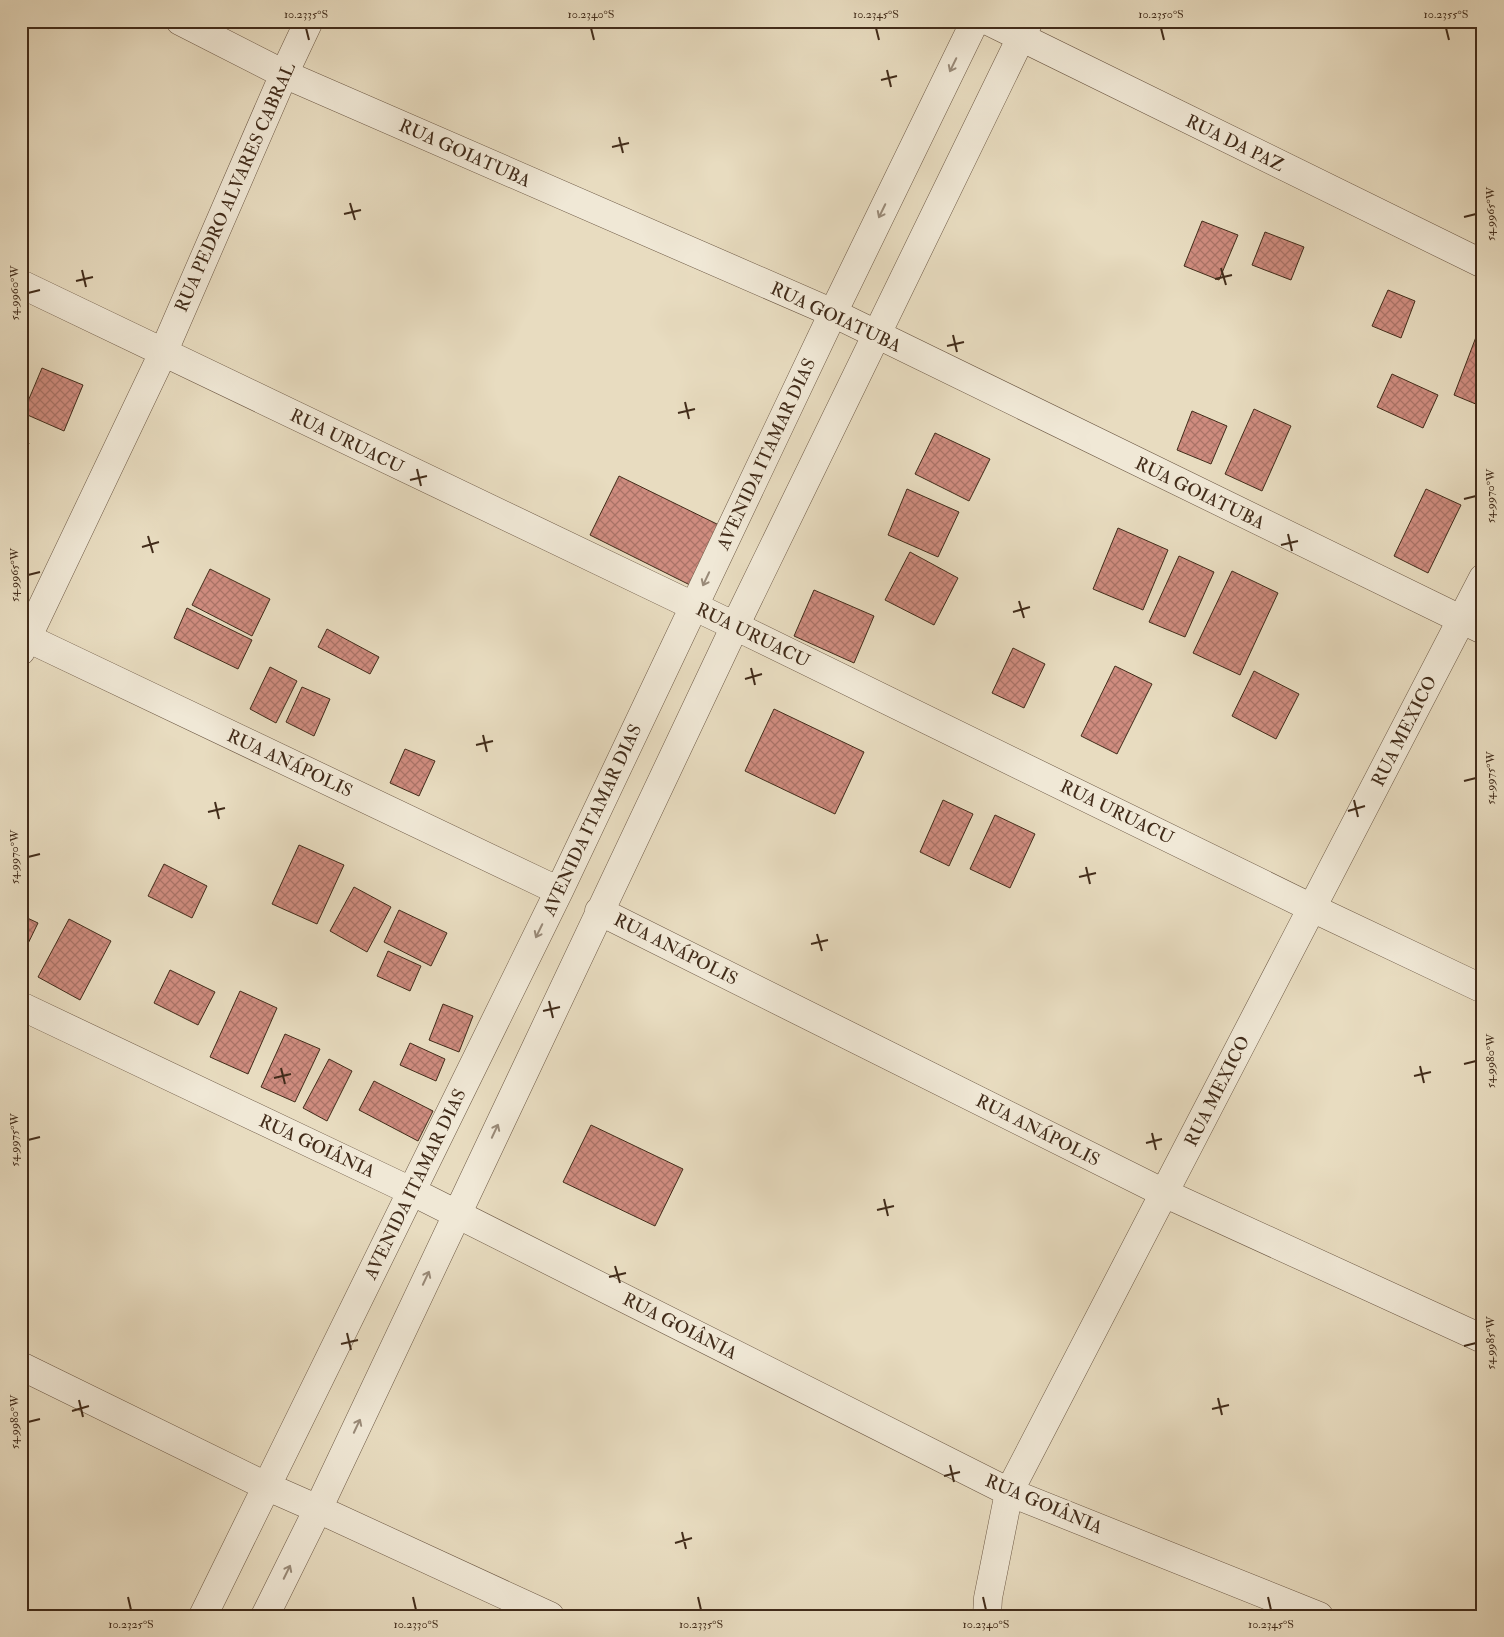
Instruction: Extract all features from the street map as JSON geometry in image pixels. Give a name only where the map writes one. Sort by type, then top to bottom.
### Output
[{"type":"street","name":"RUA GOIATUBA","points":[[180,21],[284,74],[877,335],[1472,625]]},
{"type":"street","name":"RUA PEDRO ALVARES CABRAL","points":[[23,641],[163,353],[284,74],[309,21]]},
{"type":"street","name":"AVENIDA ITAMAR DIAS","points":[[203,1616],[559,891],[832,314],[975,21]]},
{"type":"street","name":"RUA DA PAZ","points":[[988,21],[1025,29],[1483,264]]},
{"type":"street","points":[[265,1616],[318,1509],[735,626],[1025,29]]},
{"type":"street","name":"RUA URUACU","points":[[21,284],[694,606],[1312,908],[1483,989]]},
{"type":"street","name":"RUA MEXICO","points":[[987,1616],[988,1598],[1009,1492],[1312,908],[1472,625],[1483,578]]},
{"type":"street","name":"RUA ANÁPOLIS","points":[[23,641],[559,891]]},
{"type":"street","name":"RUA ANÁPOLIS","points":[[599,911],[1164,1193],[1483,1339]]},
{"type":"street","name":"RUA GOIÂNIA","points":[[21,1006],[411,1191],[1009,1492],[1319,1616]]},
{"type":"street","points":[[21,1366],[268,1487],[550,1616]]},
{"type":"building","points":[[1202,221],[1238,235],[1219,280],[1184,266]]},
{"type":"building","points":[[1265,232],[1304,247],[1291,280],[1252,265]]},
{"type":"building","points":[[1388,290],[1415,301],[1401,338],[1372,326]]},
{"type":"building","points":[[1476,337],[1483,340],[1483,407],[1454,395]]},
{"type":"building","points":[[42,368],[83,385],[64,431],[23,413]]},
{"type":"building","points":[[1392,374],[1438,395],[1423,428],[1377,407]]},
{"type":"building","points":[[1254,409],[1291,426],[1262,491],[1225,474]]},
{"type":"building","points":[[1192,411],[1227,426],[1211,464],[1177,450]]},
{"type":"building","points":[[935,433],[990,459],[969,501],[915,474]]},
{"type":"building","points":[[21,440],[29,443],[21,461]]},
{"type":"building","points":[[619,476],[723,527],[694,587],[590,535]]},
{"type":"building","points":[[907,489],[959,512],[938,557],[888,535]]},
{"type":"building","points":[[1426,489],[1461,505],[1428,573],[1394,556]]},
{"type":"building","points":[[1118,528],[1168,550],[1143,610],[1093,589]]},
{"type":"building","points":[[910,552],[958,578],[934,625],[885,600]]},
{"type":"building","points":[[1179,556],[1214,572],[1185,637],[1149,622]]},
{"type":"building","points":[[210,569],[270,599],[252,636],[192,605]]},
{"type":"building","points":[[1232,571],[1278,593],[1240,675],[1193,653]]},
{"type":"building","points":[[814,590],[874,616],[854,663],[794,636]]},
{"type":"building","points":[[187,608],[252,640],[238,669],[174,638]]},
{"type":"building","points":[[327,629],[379,657],[370,674],[318,647]]},
{"type":"building","points":[[1013,648],[1045,664],[1024,708],[992,693]]},
{"type":"building","points":[[1115,666],[1152,684],[1117,754],[1081,736]]},
{"type":"building","points":[[270,667],[297,681],[276,723],[250,709]]},
{"type":"building","points":[[1254,671],[1299,694],[1276,739],[1232,716]]},
{"type":"building","points":[[302,687],[330,699],[314,736],[286,722]]},
{"type":"building","points":[[774,709],[864,752],[835,814],[745,771]]},
{"type":"building","points":[[405,749],[435,761],[419,796],[390,783]]},
{"type":"building","points":[[943,800],[973,814],[949,866],[920,852]]},
{"type":"building","points":[[995,815],[1035,834],[1010,888],[970,869]]},
{"type":"building","points":[[299,845],[344,865],[317,924],[272,904]]},
{"type":"building","points":[[164,864],[207,886],[192,918],[148,896]]},
{"type":"building","points":[[354,887],[391,907],[367,952],[330,931]]},
{"type":"building","points":[[399,910],[447,933],[431,966],[384,942]]},
{"type":"building","points":[[21,915],[38,923],[21,958]]},
{"type":"building","points":[[69,919],[111,941],[80,1000],[38,977]]},
{"type":"building","points":[[388,951],[421,966],[410,991],[377,976]]},
{"type":"building","points":[[170,970],[215,992],[198,1025],[154,1003]]},
{"type":"building","points":[[240,991],[277,1008],[248,1074],[210,1057]]},
{"type":"building","points":[[443,1004],[473,1016],[459,1052],[429,1040]]},
{"type":"building","points":[[285,1034],[320,1049],[295,1102],[261,1087]]},
{"type":"building","points":[[410,1043],[445,1059],[436,1081],[400,1065]]},
{"type":"building","points":[[329,1059],[352,1071],[327,1121],[303,1108]]},
{"type":"building","points":[[374,1081],[433,1111],[418,1141],[359,1110]]},
{"type":"building","points":[[591,1125],[683,1169],[655,1226],[563,1182]]}]
